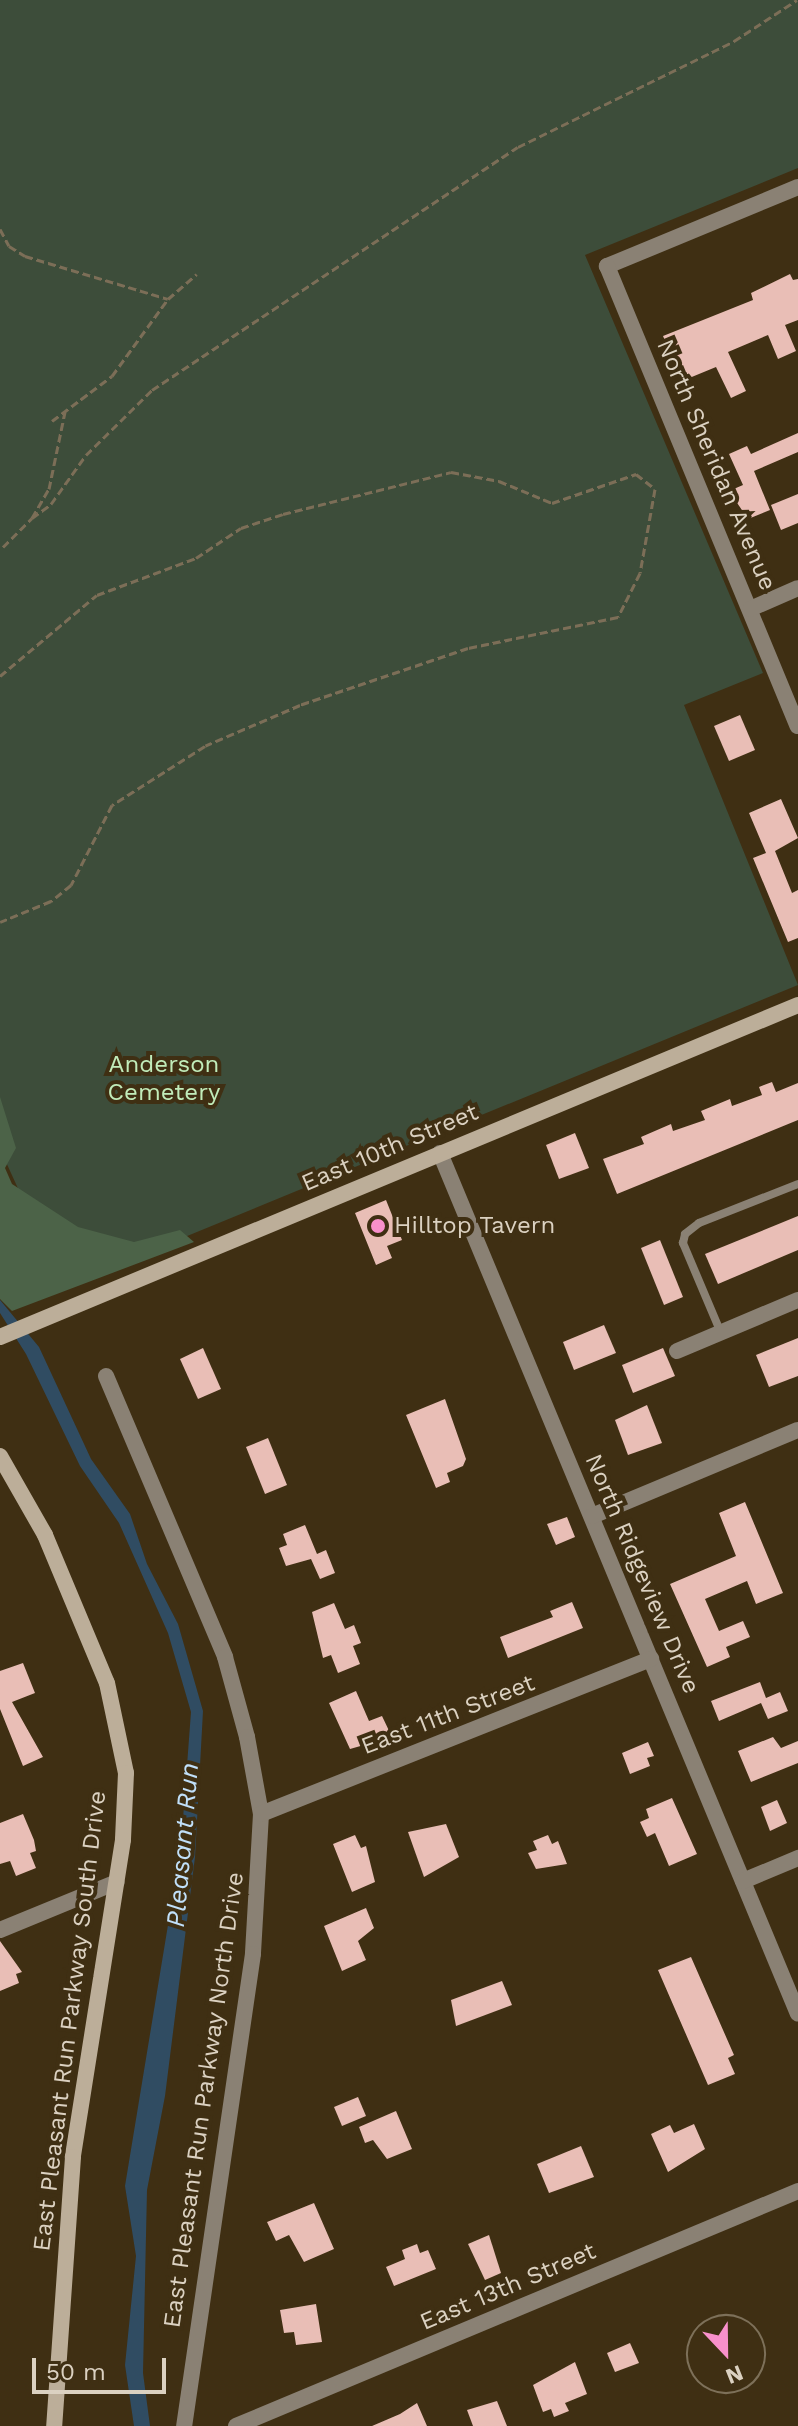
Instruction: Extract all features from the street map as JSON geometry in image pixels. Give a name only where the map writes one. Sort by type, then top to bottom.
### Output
[{"type":"street","name":"North Sheridan Avenue","points":[[798,187],[607,266],[798,726]]},
{"type":"street","points":[[750,609],[798,588]]},
{"type":"street","name":"East 10th Street","points":[[0,1337],[798,1005]]},
{"type":"street","name":"North Ridgeview Drive","points":[[440,1153],[798,2014]]},
{"type":"street","points":[[677,1351],[798,1300]]},
{"type":"street","name":"East Pleasant Run Parkway North Drive","points":[[106,1376],[225,1657],[247,1737],[261,1814],[253,1954],[184,2426]]},
{"type":"street","points":[[592,1516],[798,1430]]},
{"type":"street","name":"East Pleasant Run Parkway South Drive","points":[[0,1456],[45,1535],[115,1707],[126,1797],[117,1882],[73,2157],[54,2426]]},
{"type":"street","name":"East 11th Street","points":[[261,1814],[651,1659]]},
{"type":"street","points":[[743,1881],[798,1858]]},
{"type":"street","points":[[0,1930],[117,1882]]},
{"type":"street","name":"East 13th Street","points":[[236,2426],[798,2191]]},
{"type":"lane","points":[[721,1333],[683,1243],[685,1234],[699,1223],[798,1184]]},
{"type":"path","points":[[1,548],[51,504],[86,455],[152,390],[518,147],[734,41],[797,0]]},
{"type":"path","points":[[0,229],[9,246],[25,256],[168,299]]},
{"type":"path","points":[[52,421],[112,376],[168,299],[197,274]]},
{"type":"path","points":[[32,518],[49,489],[65,412]]},
{"type":"path","points":[[0,676],[97,595],[196,558],[241,528],[283,514],[451,472],[499,481],[552,503],[636,474],[655,489],[640,573],[618,617],[468,648],[300,705],[205,746],[112,805],[71,885],[51,901],[0,922]]},
{"type":"green space","name":"Anderson Cemetery","points":[[0,0],[798,0],[798,168],[585,255],[763,673],[684,705],[798,985],[63,1287],[0,1149]]},
{"type":"green space","points":[[0,1097],[16,1148],[5,1168],[12,1184],[78,1227],[134,1242],[180,1230],[194,1242],[12,1311],[0,1299]]},
{"type":"water","name":"Pleasant Run","points":[[0,1300],[39,1347],[91,1459],[130,1514],[147,1564],[178,1624],[203,1711],[195,1857],[165,2096],[147,2190],[143,2373],[150,2426],[134,2426],[125,2365],[136,2256],[125,2186],[181,1846],[191,1712],[168,1633],[119,1523],[80,1466],[26,1354],[0,1313]]},
{"type":"building","points":[[790,274],[793,280],[798,279],[798,320],[785,325],[796,351],[778,359],[768,335],[728,352],[746,391],[731,398],[716,367],[682,381],[663,336],[753,300],[751,293]]},
{"type":"building","points":[[798,433],[798,452],[754,471],[770,510],[748,519],[729,491],[743,485],[729,454],[747,446],[751,454]]},
{"type":"building","points":[[798,494],[798,523],[781,530],[771,505]]},
{"type":"building","points":[[740,715],[755,750],[729,761],[714,726]]},
{"type":"building","points":[[781,799],[798,838],[775,851],[792,893],[798,890],[798,938],[788,942],[753,858],[766,853],[749,813]]},
{"type":"building","points":[[772,1082],[776,1092],[798,1083],[798,1120],[617,1194],[603,1159],[644,1144],[641,1137],[671,1124],[673,1131],[705,1120],[701,1111],[730,1099],[732,1106],[762,1095],[759,1087]]},
{"type":"building","points":[[575,1133],[589,1168],[559,1179],[546,1145]]},
{"type":"building","name":"Hilltop Tavern","points":[[386,1200],[402,1240],[387,1246],[392,1258],[376,1265],[355,1213]]},
{"type":"building","points":[[798,1216],[798,1250],[718,1284],[705,1254]]},
{"type":"building","points":[[660,1240],[683,1297],[664,1305],[641,1248]]},
{"type":"building","points":[[604,1325],[616,1353],[574,1370],[563,1342]]},
{"type":"building","points":[[798,1338],[798,1376],[769,1387],[756,1355]]},
{"type":"building","points":[[203,1348],[221,1389],[198,1399],[180,1359]]},
{"type":"building","points":[[663,1348],[675,1376],[633,1393],[622,1365]]},
{"type":"building","points":[[445,1399],[466,1459],[463,1466],[447,1473],[450,1482],[436,1488],[406,1415]]},
{"type":"building","points":[[647,1405],[662,1443],[628,1455],[615,1420]]},
{"type":"building","points":[[268,1438],[287,1485],[265,1494],[246,1447]]},
{"type":"building","points":[[745,1502],[783,1593],[756,1604],[747,1581],[705,1599],[719,1631],[743,1621],[750,1637],[726,1647],[730,1657],[707,1667],[670,1584],[736,1556],[719,1513]]},
{"type":"building","points":[[567,1517],[575,1537],[556,1545],[547,1524]]},
{"type":"building","points":[[305,1525],[317,1554],[326,1550],[335,1573],[320,1579],[311,1559],[286,1566],[279,1548],[287,1545],[283,1534]]},
{"type":"building","points":[[572,1602],[583,1628],[508,1658],[500,1637],[553,1617],[550,1611]]},
{"type":"building","points":[[334,1603],[345,1629],[354,1625],[361,1643],[353,1646],[360,1664],[338,1673],[331,1655],[323,1658],[312,1612]]},
{"type":"building","points":[[23,1663],[35,1693],[12,1702],[43,1757],[23,1766],[0,1709],[0,1671]]},
{"type":"building","points":[[760,1682],[766,1698],[780,1692],[788,1711],[768,1719],[761,1703],[719,1721],[711,1701]]},
{"type":"building","points":[[356,1691],[369,1721],[382,1716],[392,1737],[350,1749],[329,1703]]},
{"type":"building","points":[[773,1737],[781,1748],[798,1741],[798,1763],[751,1782],[738,1751]]},
{"type":"building","points":[[648,1742],[654,1756],[647,1758],[650,1766],[630,1774],[622,1753]]},
{"type":"building","points":[[672,1798],[697,1854],[669,1866],[655,1833],[647,1837],[640,1822],[649,1818],[646,1809]]},
{"type":"building","points":[[777,1800],[787,1823],[770,1831],[761,1807]]},
{"type":"building","points":[[23,1814],[34,1840],[36,1851],[30,1853],[36,1868],[16,1876],[10,1861],[0,1864],[0,1823]]},
{"type":"building","points":[[446,1824],[459,1857],[424,1877],[408,1832]]},
{"type":"building","points":[[355,1835],[361,1848],[366,1846],[375,1882],[352,1892],[333,1844]]},
{"type":"building","points":[[548,1835],[552,1844],[558,1841],[567,1864],[536,1869],[528,1853],[537,1850],[533,1841]]},
{"type":"building","points":[[366,1908],[374,1928],[358,1941],[366,1960],[342,1971],[324,1926]]},
{"type":"building","points":[[0,1941],[22,1972],[16,1974],[19,1983],[0,1991]]},
{"type":"building","points":[[691,1957],[734,2055],[728,2058],[735,2074],[708,2085],[658,1970]]},
{"type":"building","points":[[502,1981],[512,2005],[456,2026],[451,2000]]},
{"type":"building","points":[[358,2097],[366,2116],[342,2126],[334,2107]]},
{"type":"building","points":[[396,2111],[412,2149],[387,2159],[373,2140],[365,2143],[359,2127]]},
{"type":"building","points":[[694,2124],[705,2149],[668,2172],[651,2134],[670,2125],[674,2133]]},
{"type":"building","points":[[581,2146],[594,2177],[549,2193],[537,2164]]},
{"type":"building","points":[[314,2203],[334,2249],[304,2262],[289,2235],[276,2241],[267,2222]]},
{"type":"building","points":[[489,2235],[501,2273],[485,2280],[468,2244]]},
{"type":"building","points":[[417,2244],[420,2253],[428,2250],[436,2269],[394,2286],[386,2267],[405,2259],[402,2250]]},
{"type":"building","points":[[316,2304],[322,2342],[296,2345],[294,2332],[284,2333],[280,2310]]},
{"type":"building","points":[[630,2343],[639,2363],[615,2372],[607,2353]]},
{"type":"building","points":[[575,2362],[587,2394],[565,2403],[569,2411],[554,2417],[551,2409],[543,2412],[533,2385]]},
{"type":"building","points":[[497,2401],[507,2426],[473,2426],[467,2410]]},
{"type":"building","points":[[417,2403],[427,2426],[372,2426],[400,2414]]},
{"type":"place","name":"Hilltop Tavern","points":[[378,1226]]}]
